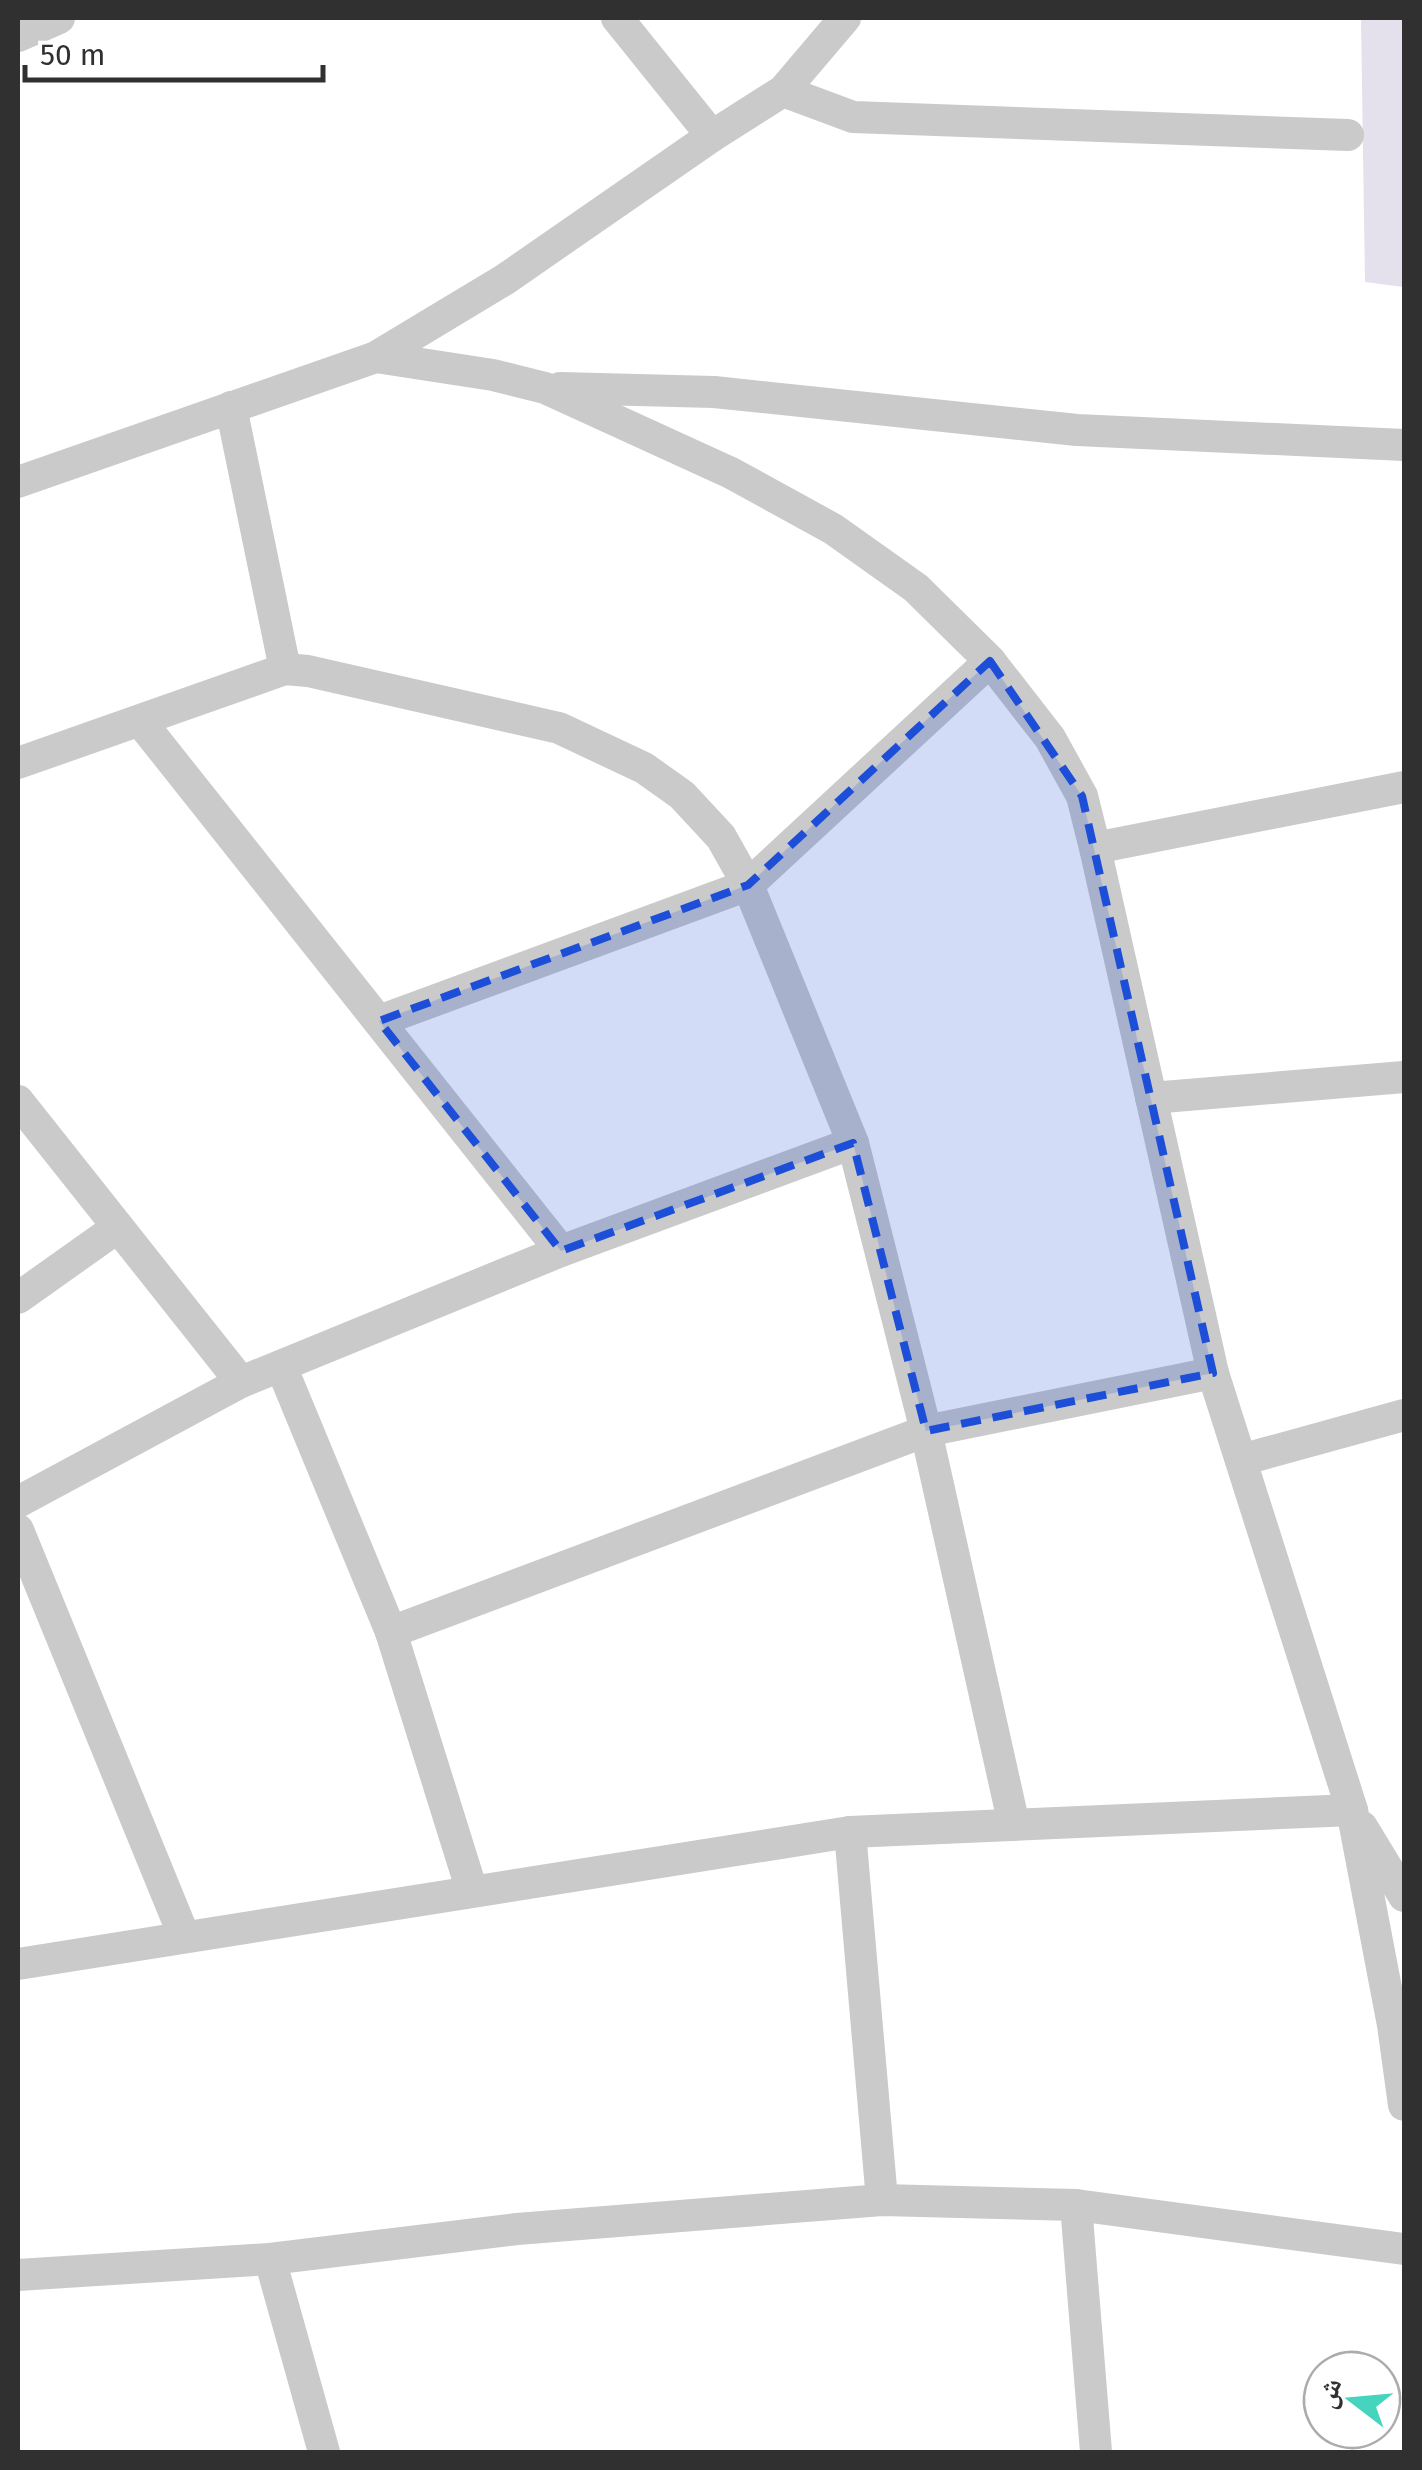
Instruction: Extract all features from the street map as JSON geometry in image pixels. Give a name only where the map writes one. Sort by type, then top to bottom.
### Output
[{"type":"street","points":[[18,36],[59,18]]},
{"type":"street","points":[[617,18],[712,136]]},
{"type":"street","points":[[18,482],[376,356],[504,280],[712,136],[784,92],[844,18]]},
{"type":"street","points":[[784,92],[853,118],[1348,135]]},
{"type":"street","points":[[376,356],[493,375],[545,388],[731,473],[833,529],[916,588],[990,660],[1050,738],[1082,796],[1213,1373],[1352,1810],[1393,2025],[1404,2105]]},
{"type":"street","points":[[545,388],[714,392],[1077,430],[1404,445]]},
{"type":"street","points":[[231,407],[286,669]]},
{"type":"street","points":[[379,1021],[748,885],[990,660]]},
{"type":"street","points":[[18,763],[286,669],[308,670],[559,728],[644,768],[682,795],[721,837],[748,885],[854,1143],[926,1432],[1014,1826]]},
{"type":"street","points":[[141,722],[561,1251]]},
{"type":"street","points":[[1095,848],[1404,787]]},
{"type":"street","points":[[1152,1098],[1404,1077]]},
{"type":"street","points":[[18,1101],[241,1382]]},
{"type":"street","points":[[18,1502],[241,1382],[561,1251],[854,1143]]},
{"type":"street","points":[[18,1298],[118,1227]]},
{"type":"street","points":[[281,1366],[391,1632],[472,1891]]},
{"type":"street","points":[[391,1632],[926,1432],[1213,1373]]},
{"type":"street","points":[[1241,1460],[1404,1415]]},
{"type":"street","points":[[18,1530],[184,1936]]},
{"type":"street","points":[[18,1964],[850,1832],[1352,1810]]},
{"type":"street","points":[[1352,1810],[1404,1896]]},
{"type":"street","points":[[850,1832],[882,2200]]},
{"type":"street","points":[[18,2275],[270,2260],[517,2229],[882,2200],[1076,2205],[1404,2249]]},
{"type":"street","points":[[1076,2205],[1096,2452]]},
{"type":"street","points":[[270,2260],[324,2452]]},
{"type":"highlighted area","points":[[990,661],[1082,796],[1213,1373],[926,1431],[853,1143],[561,1251],[379,1021],[748,885]]},
{"type":"shaded area","points":[[1361,18],[1404,18],[1404,287],[1365,282]]}]
